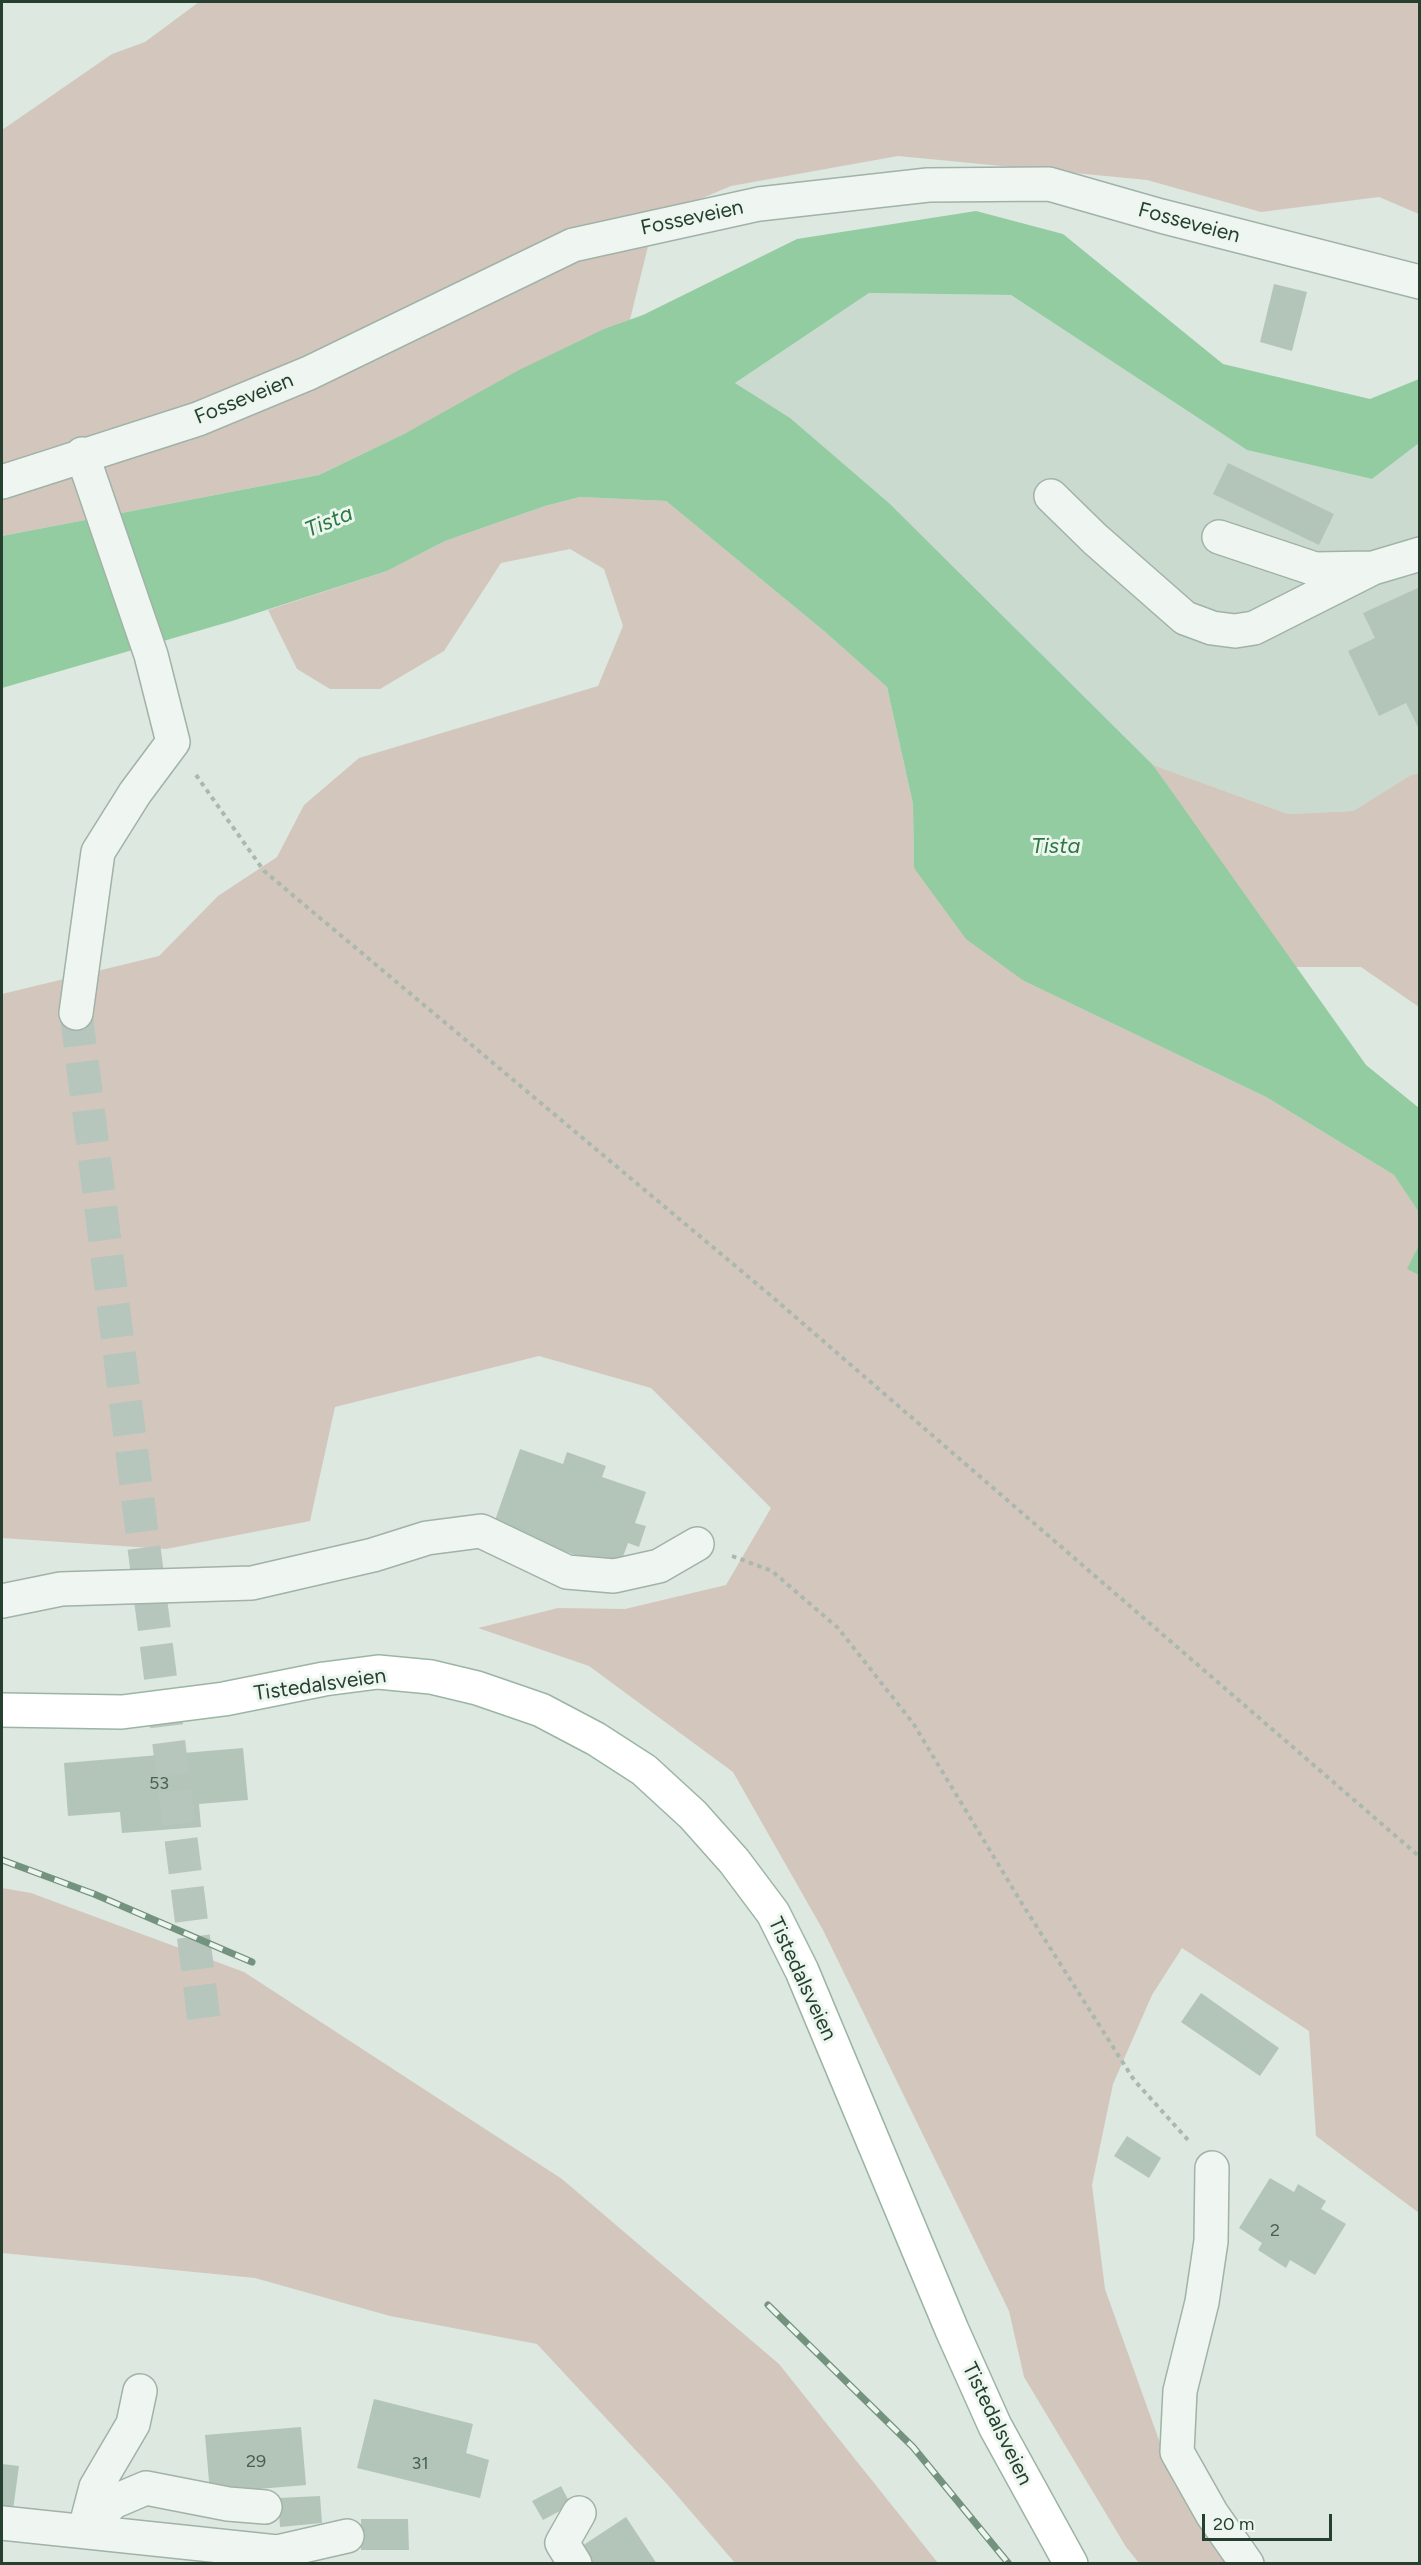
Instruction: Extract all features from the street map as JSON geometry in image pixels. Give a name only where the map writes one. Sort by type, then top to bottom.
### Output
[{"type":"main road","name":"Tistedalsveien","points":[[2,1710],[122,1712],[224,1700],[378,1672],[431,1677],[477,1688],[541,1710],[596,1739],[644,1770],[693,1815],[734,1861],[772,1913],[802,1971],[952,2330],[995,2426],[1071,2564]]},
{"type":"street","name":"Fosseveien","points":[[2,482],[82,454],[198,419],[309,373],[573,245],[759,204],[928,185],[1049,184],[1161,216],[1419,282]]},
{"type":"street","points":[[76,1013],[98,852],[135,793],[174,742],[151,655],[82,454]]},
{"type":"street","points":[[1051,496],[1095,539],[1185,618],[1212,628],[1235,631],[1254,628],[1373,568],[1419,554]]},
{"type":"street","points":[[1218,537],[1315,569],[1373,568]]},
{"type":"street","points":[[2,1601],[61,1589],[252,1583],[373,1555],[427,1538],[481,1531],[567,1572],[614,1576],[659,1566],[697,1544]]},
{"type":"street","points":[[1212,2168],[1211,2241],[1202,2302],[1180,2391],[1178,2452],[1212,2514],[1247,2564]]},
{"type":"street","points":[[85,2530],[96,2487],[133,2424],[140,2391]]},
{"type":"street","points":[[85,2530],[113,2502],[146,2488],[228,2504],[264,2507]]},
{"type":"street","points":[[575,2564],[562,2543],[579,2513]]},
{"type":"street","points":[[2,2523],[277,2552],[347,2536]]},
{"type":"path","points":[[174,742],[264,872],[770,1294],[1419,1857]]},
{"type":"path","points":[[697,1544],[772,1571],[837,1628],[913,1723],[1021,1902],[1134,2080],[1212,2168]]},
{"type":"shaded area","points":[[199,2],[1419,2],[1419,214],[1379,197],[1261,212],[1147,180],[898,156],[731,186],[655,218],[622,352],[406,433],[319,475],[2,536],[2,130],[112,54],[145,42]]},
{"type":"shaded area","points":[[869,293],[1011,295],[1247,450],[1372,479],[1419,443],[1419,773],[1411,775],[1353,811],[1288,814],[1153,765],[889,503],[790,419],[735,383]]},
{"type":"shaded area","points":[[580,497],[666,501],[824,631],[887,687],[913,804],[914,868],[1024,981],[1266,1097],[1394,1175],[1420,1212],[1419,1245],[1408,1269],[1420,1275],[1419,2213],[1316,2136],[1309,2031],[1182,1948],[1152,1995],[1113,2084],[1092,2185],[1105,2289],[1175,2485],[1230,2563],[1139,2563],[1126,2547],[1024,2377],[1009,2311],[823,1930],[733,1772],[589,1666],[478,1628],[558,1608],[625,1609],[726,1585],[771,1508],[651,1388],[539,1356],[335,1407],[310,1521],[166,1549],[2,1538],[2,994],[159,956],[218,896],[277,857],[304,805],[359,758],[598,686],[623,626],[604,569],[570,549],[501,563],[444,651],[380,689],[330,689],[297,669],[268,610],[387,571],[445,541],[545,506]]},
{"type":"shaded area","points":[[1153,765],[1288,814],[1353,811],[1411,775],[1419,773],[1419,1007],[1361,967],[1290,967]]},
{"type":"shaded area","points":[[2,1888],[31,1893],[244,1972],[562,2179],[779,2364],[938,2563],[735,2563],[668,2485],[537,2344],[390,2316],[255,2278],[2,2253]]},
{"type":"water","name":"Tista","points":[[976,211],[1063,234],[1223,364],[1370,399],[1419,379],[1419,443],[1372,479],[1247,450],[1011,295],[869,293],[735,383],[790,418],[889,503],[1153,765],[1366,1065],[1419,1108],[1419,1212],[1394,1175],[1266,1097],[1024,981],[966,939],[914,868],[913,804],[887,687],[824,631],[666,501],[580,497],[545,506],[445,541],[387,571],[232,621],[2,688],[2,536],[319,475],[406,433],[519,370],[604,329],[643,315],[797,239]]},
{"type":"water","points":[[1419,1245],[1419,1275],[1407,1269]]},
{"type":"building","points":[[1274,284],[1307,292],[1292,351],[1260,342]]},
{"type":"building","points":[[1228,463],[1334,514],[1319,545],[1213,494]]},
{"type":"building","points":[[1420,587],[1420,731],[1406,703],[1379,716],[1348,651],[1375,638],[1363,613]]},
{"type":"building","points":[[520,1449],[563,1464],[567,1452],[606,1466],[602,1477],[646,1492],[635,1523],[646,1526],[639,1547],[628,1543],[618,1570],[493,1526]]},
{"type":"building","points":[[243,1748],[248,1800],[199,1804],[201,1827],[122,1833],[120,1812],[68,1816],[64,1763]]},
{"type":"building","points":[[1201,1993],[1279,2048],[1260,2076],[1181,2022]]},
{"type":"building","points":[[1127,2136],[1161,2158],[1149,2178],[1114,2156]]},
{"type":"building","points":[[1270,2178],[1294,2192],[1298,2184],[1326,2201],[1321,2209],[1346,2224],[1315,2275],[1290,2260],[1286,2268],[1258,2250],[1262,2243],[1239,2228]]},
{"type":"building","points":[[374,2399],[473,2424],[466,2453],[489,2460],[480,2498],[357,2468]]},
{"type":"building","points":[[301,2427],[306,2485],[210,2493],[205,2435]]},
{"type":"building","points":[[2,2464],[19,2466],[13,2510],[2,2509]]},
{"type":"building","points":[[561,2486],[571,2505],[543,2520],[532,2501]]},
{"type":"building","points":[[320,2496],[322,2523],[280,2527],[278,2498]]},
{"type":"building","points":[[626,2517],[657,2564],[585,2564],[582,2546]]},
{"type":"building","points":[[361,2519],[408,2519],[409,2550],[361,2550]]},
{"type":"tunnel","points":[[76,1013],[204,2020]]},
{"type":"railway","points":[[2,1860],[94,1894],[252,1962]]},
{"type":"railway","points":[[768,2305],[913,2447],[1009,2564]]}]
